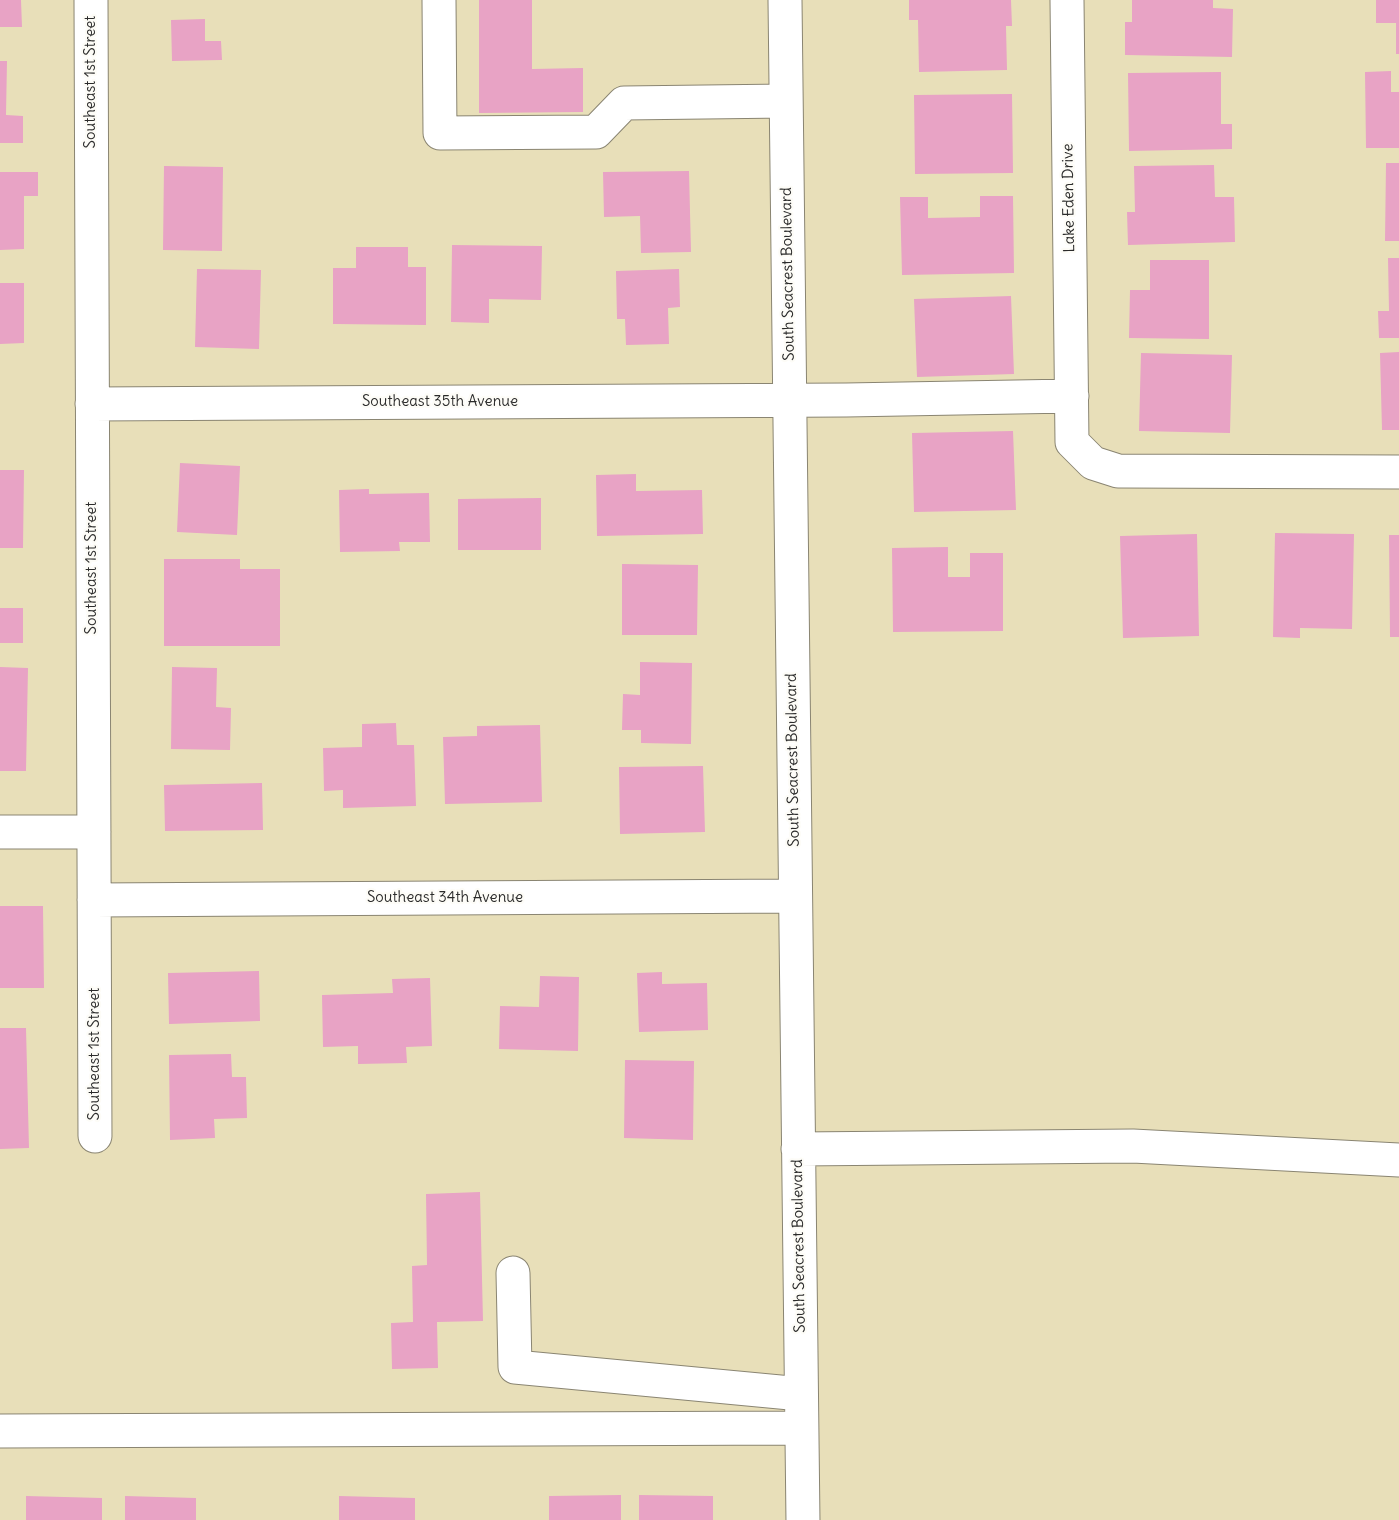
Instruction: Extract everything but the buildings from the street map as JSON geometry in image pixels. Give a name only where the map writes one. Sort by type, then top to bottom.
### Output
[{"type":"street","name":"Southeast 1st Street","points":[[91,0],[95,1136]]},
{"type":"street","points":[[439,0],[440,133],[596,132],[624,103],[786,101]]},
{"type":"street","name":"South Seacrest Boulevard","points":[[786,0],[803,1520]]},
{"type":"street","name":"Lake Eden Drive","points":[[1067,0],[1072,442],[1093,463],[1118,471],[1399,472]]},
{"type":"street","points":[[789,400],[1072,396]]},
{"type":"street","name":"Southeast 35th Avenue","points":[[92,404],[789,400]]},
{"type":"street","points":[[0,832],[94,832]]},
{"type":"street","name":"Southeast 34th Avenue","points":[[94,900],[795,896]]},
{"type":"street","points":[[798,1149],[1133,1146],[1399,1160]]},
{"type":"street","points":[[513,1273],[515,1367],[801,1394]]},
{"type":"street","points":[[0,1431],[801,1428]]}]
